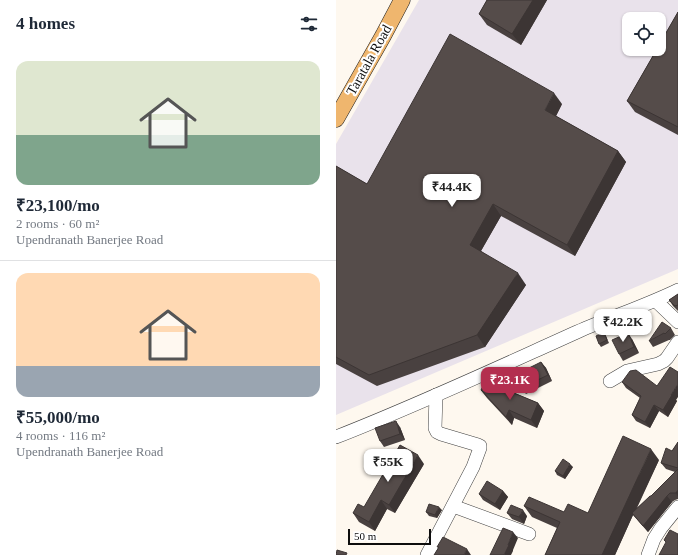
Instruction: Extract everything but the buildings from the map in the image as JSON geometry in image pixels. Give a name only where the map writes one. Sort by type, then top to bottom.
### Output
[{"type":"main road","name":"Taratala Road","points":[[339,109],[383,36],[402,0]]},
{"type":"street","points":[[336,438],[580,331],[678,290]]},
{"type":"street","points":[[656,300],[678,322]]},
{"type":"street","points":[[610,381],[627,370],[658,364],[664,361],[678,342]]},
{"type":"street","points":[[427,555],[473,468],[480,446],[437,432],[435,428],[436,395]]},
{"type":"street","points":[[452,506],[529,534]]},
{"type":"street","points":[[648,555],[654,539],[678,507]]},
{"type":"shaded area","points":[[419,0],[678,0],[678,269],[336,415],[336,144]]}]
